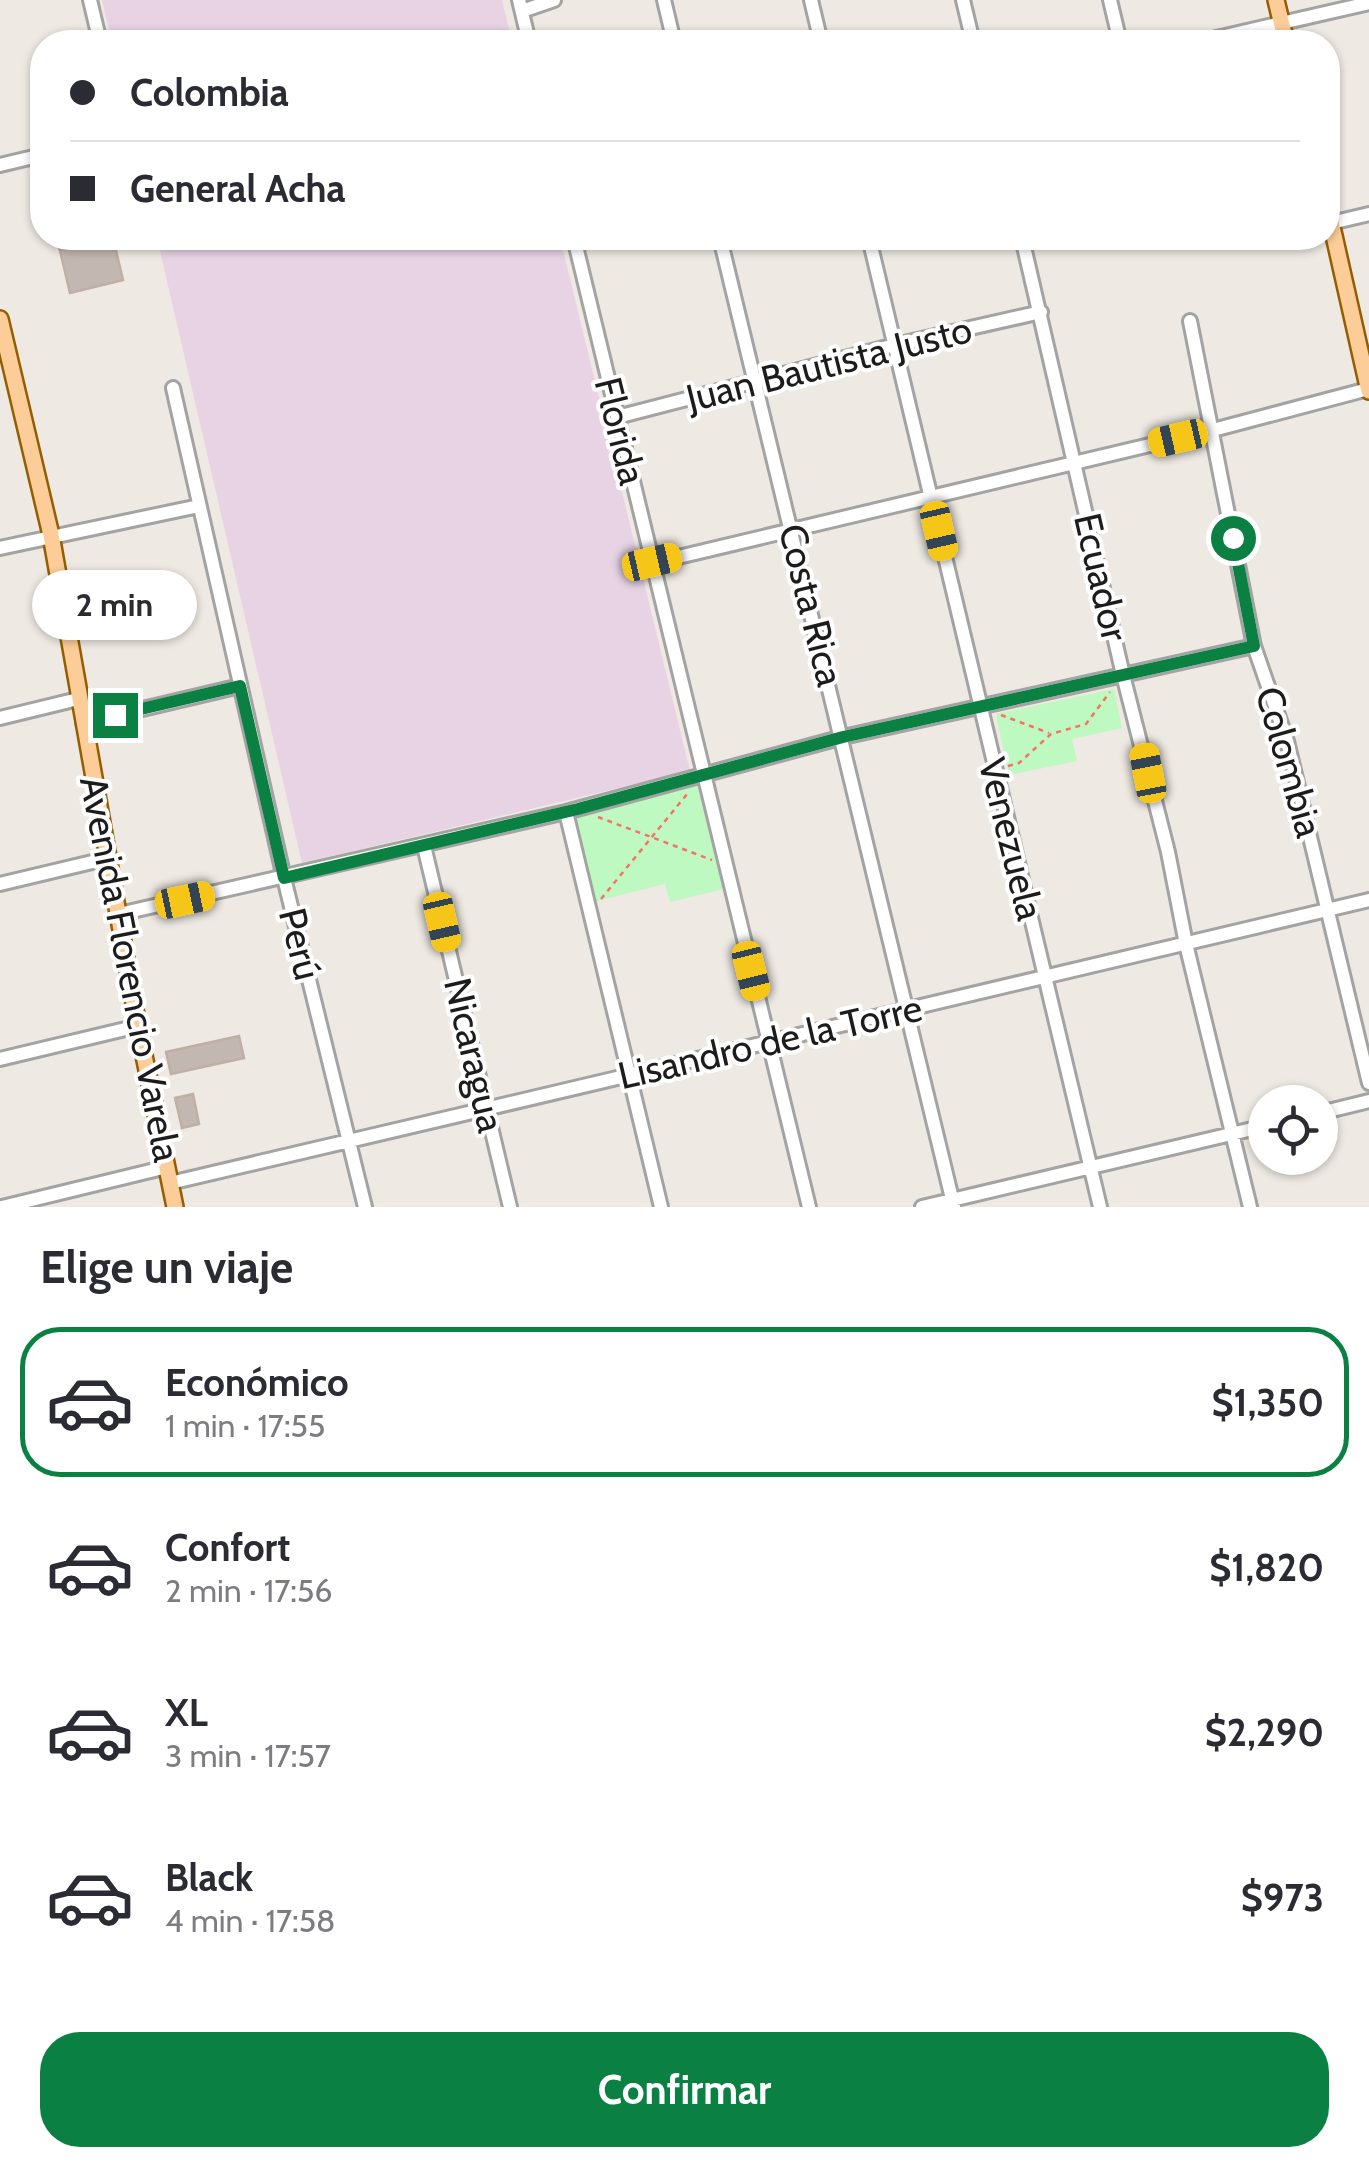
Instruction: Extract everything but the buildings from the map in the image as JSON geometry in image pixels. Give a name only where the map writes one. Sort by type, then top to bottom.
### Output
[{"type":"main road","points":[[1276,0],[1283,30]]},
{"type":"main road","points":[[1337,250],[1369,390]]},
{"type":"main road","name":"Avenida Florencio Varela","points":[[0,319],[6,360],[50,535],[138,1026],[175,1207]]},
{"type":"street","points":[[90,0],[97,30]]},
{"type":"street","points":[[520,6],[554,0]]},
{"type":"street","points":[[664,0],[671,30]]},
{"type":"street","points":[[811,0],[818,30]]},
{"type":"street","points":[[963,0],[970,30]]},
{"type":"street","points":[[1110,0],[1117,30]]},
{"type":"street","points":[[1248,30],[1369,3]]},
{"type":"street","points":[[0,164],[30,158]]},
{"type":"street","points":[[1340,215],[1369,214]]},
{"type":"street","name":"Florida","points":[[577,250],[809,1207]]},
{"type":"street","name":"Costa Rica","points":[[723,250],[954,1204]]},
{"type":"street","name":"Venezuela","points":[[872,250],[1100,1207]]},
{"type":"street","name":"Ecuador","points":[[1025,250],[1250,1207]]},
{"type":"street","name":"Juan Bautista Justo","points":[[617,416],[1041,312]]},
{"type":"street","name":"Colombia","points":[[1190,321],[1254,646],[1287,741],[1369,1084]]},
{"type":"street","name":"Perú","points":[[173,388],[284,878],[364,1207]]},
{"type":"street","points":[[652,562],[1369,390]]},
{"type":"street","points":[[0,548],[199,506]]},
{"type":"street","points":[[119,914],[572,811],[843,737],[1254,646]]},
{"type":"street","points":[[83,723],[240,686]]},
{"type":"street","points":[[0,718],[78,699]]},
{"type":"street","points":[[572,811],[591,912],[660,1207]]},
{"type":"street","name":"Nicaragua","points":[[424,846],[510,1207]]},
{"type":"street","points":[[0,884],[109,858]]},
{"type":"street","name":"Lisandro de la Torre","points":[[2,1207],[348,1142],[488,1111],[629,1074],[1369,900]]},
{"type":"street","points":[[0,1059],[138,1026]]},
{"type":"street","points":[[1338,1109],[1369,1101]]},
{"type":"street","points":[[922,1207],[954,1204],[1248,1130]]},
{"type":"path","points":[[994,770],[1019,763],[1051,734],[1086,724],[1123,675]]},
{"type":"path","points":[[980,707],[1051,734]]},
{"type":"path","points":[[591,912],[704,774]]},
{"type":"path","points":[[572,811],[725,865]]},
{"type":"shaded area","points":[[102,0],[502,0],[509,30],[109,30]]},
{"type":"shaded area","points":[[160,250],[563,250],[690,771],[302,863]]},
{"type":"green space","points":[[1114,689],[1122,728],[1072,739],[1077,761],[1009,775],[996,714]]},
{"type":"green space","points":[[697,785],[723,889],[670,902],[665,884],[589,903],[572,817]]},
{"type":"route","points":[[115,715],[240,686],[284,878],[578,809],[843,737],[1254,646],[1233,538]]}]
